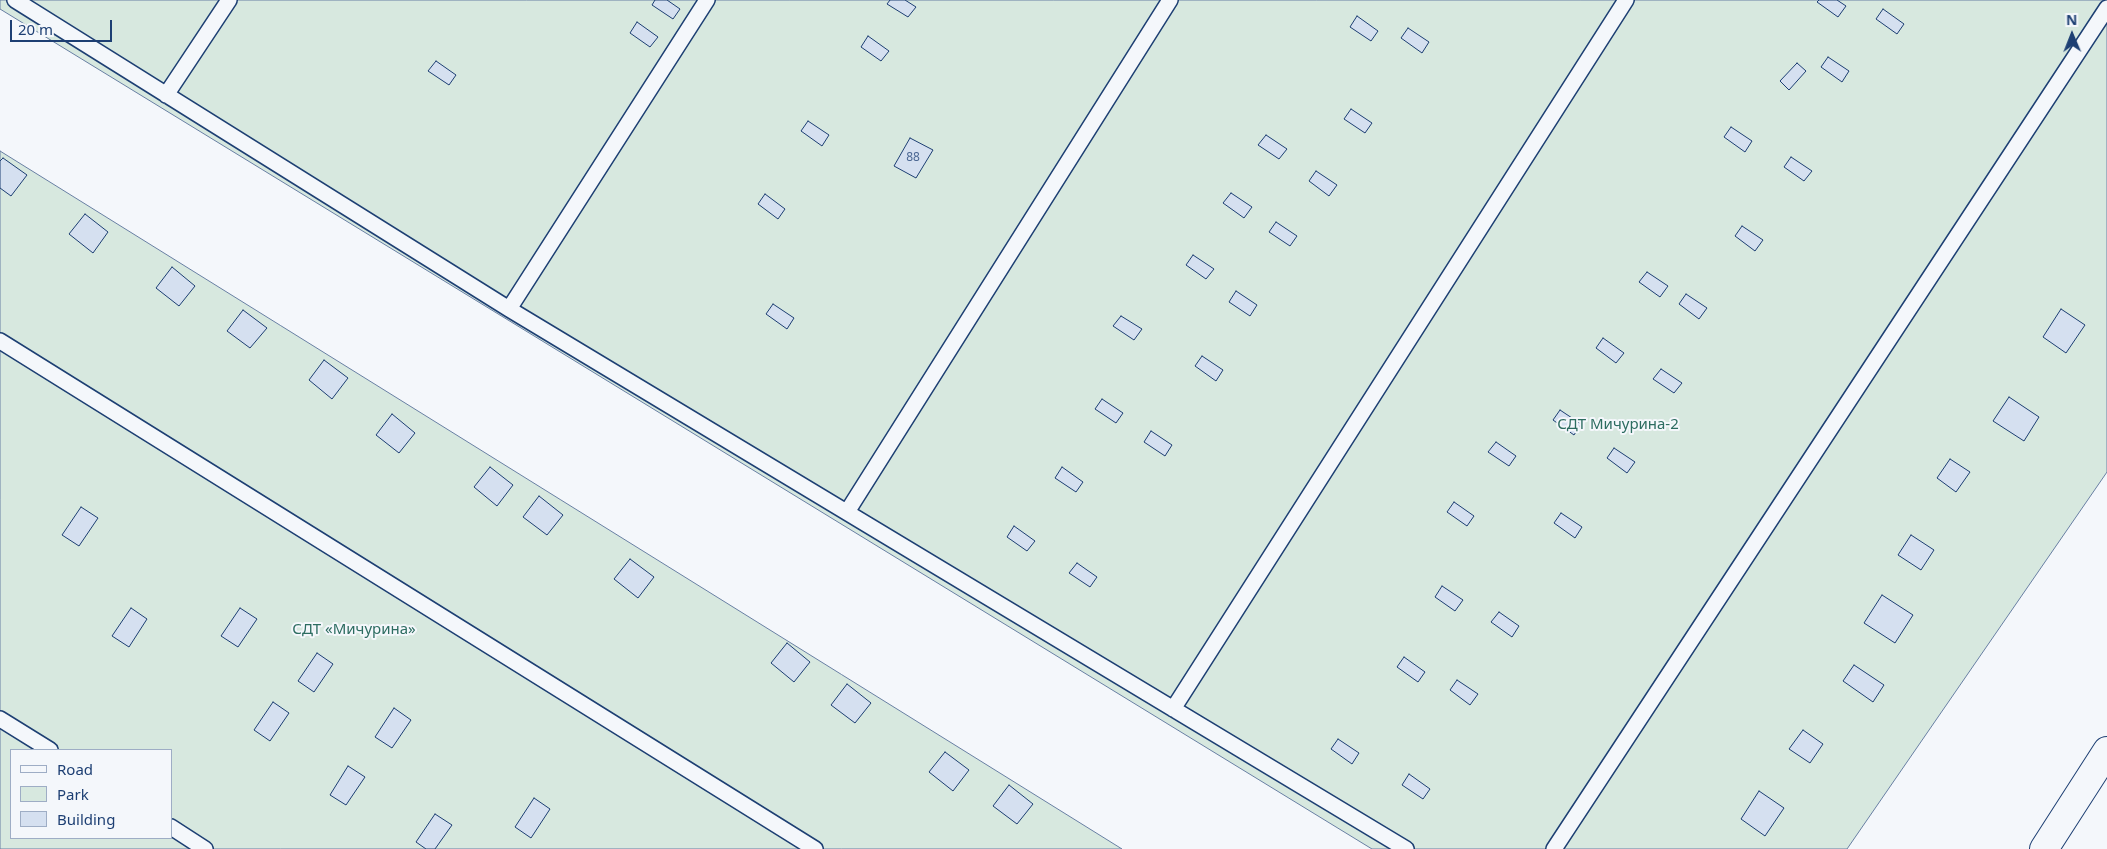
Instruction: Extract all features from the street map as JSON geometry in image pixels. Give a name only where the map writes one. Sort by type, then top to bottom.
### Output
[{"type":"street","points":[[2044,849],[2107,751]]},
{"type":"lane","points":[[15,0],[509,309],[1406,849]]},
{"type":"lane","points":[[166,94],[228,0]]},
{"type":"lane","points":[[509,309],[707,0]]},
{"type":"lane","points":[[847,512],[1170,0]]},
{"type":"lane","points":[[1174,709],[1626,0]]},
{"type":"lane","points":[[1554,849],[2107,8]]},
{"type":"lane","points":[[0,341],[815,849]]},
{"type":"lane","points":[[0,719],[48,749]]},
{"type":"lane","points":[[172,828],[206,849]]},
{"type":"green space","name":"СДТ Мичурина-2","points":[[0,0],[2107,0],[2107,472],[1847,849],[1372,849],[0,9]]},
{"type":"green space","name":"СДТ «Мичурина»","points":[[0,151],[1122,849],[0,849]]},
{"type":"building","points":[[655,0],[667,0],[680,9],[673,19],[652,5]]},
{"type":"building","points":[[890,0],[905,0],[916,7],[908,17],[887,4]]},
{"type":"building","points":[[1819,0],[1837,0],[1846,6],[1838,17],[1817,2]]},
{"type":"building","points":[[1883,9],[1904,24],[1897,34],[1876,19]]},
{"type":"building","points":[[1357,16],[1378,31],[1371,41],[1350,27]]},
{"type":"building","points":[[637,22],[658,37],[650,47],[630,33]]},
{"type":"building","points":[[1408,28],[1429,42],[1422,53],[1401,38]]},
{"type":"building","points":[[868,36],[889,51],[881,61],[861,47]]},
{"type":"building","points":[[1828,57],[1849,71],[1842,82],[1821,67]]},
{"type":"building","points":[[436,61],[456,75],[449,85],[428,71]]},
{"type":"building","points":[[1797,63],[1806,71],[1789,90],[1780,81]]},
{"type":"building","points":[[1351,109],[1372,123],[1365,133],[1344,119]]},
{"type":"building","points":[[808,121],[829,135],[822,146],[801,131]]},
{"type":"building","points":[[1731,127],[1752,141],[1745,152],[1724,137]]},
{"type":"building","points":[[1266,135],[1287,149],[1279,159],[1258,145]]},
{"type":"building","points":[[910,138],[933,150],[916,178],[894,166]]},
{"type":"building","points":[[1791,157],[1812,171],[1804,181],[1784,167]]},
{"type":"building","points":[[3,158],[27,175],[11,196],[0,188],[0,161]]},
{"type":"building","points":[[1316,171],[1337,185],[1329,196],[1309,181]]},
{"type":"building","points":[[1231,193],[1252,207],[1244,218],[1223,203]]},
{"type":"building","points":[[765,194],[785,209],[778,219],[758,204]]},
{"type":"building","points":[[85,214],[108,232],[93,253],[69,234]]},
{"type":"building","points":[[1276,222],[1297,236],[1290,246],[1269,232]]},
{"type":"building","points":[[1742,226],[1763,240],[1755,251],[1735,236]]},
{"type":"building","points":[[1193,255],[1214,269],[1206,279],[1186,265]]},
{"type":"building","points":[[172,267],[195,286],[179,306],[156,288]]},
{"type":"building","points":[[1647,272],[1668,286],[1660,297],[1639,282]]},
{"type":"building","points":[[1236,291],[1257,305],[1250,316],[1229,302]]},
{"type":"building","points":[[1686,294],[1707,308],[1699,319],[1679,304]]},
{"type":"building","points":[[773,304],[794,318],[787,329],[766,314]]},
{"type":"building","points":[[2061,309],[2085,325],[2066,353],[2043,337]]},
{"type":"building","points":[[243,310],[267,328],[250,348],[227,331]]},
{"type":"building","points":[[1121,316],[1142,329],[1134,340],[1113,326]]},
{"type":"building","points":[[1603,338],[1624,353],[1616,363],[1596,348]]},
{"type":"building","points":[[1202,356],[1223,370],[1216,381],[1195,366]]},
{"type":"building","points":[[324,360],[348,378],[332,399],[309,380]]},
{"type":"building","points":[[1661,369],[1682,383],[1674,393],[1653,379]]},
{"type":"building","points":[[2009,397],[2039,417],[2024,441],[1993,421]]},
{"type":"building","points":[[1102,399],[1123,413],[1116,423],[1095,409]]},
{"type":"building","points":[[1560,410],[1581,424],[1574,435],[1553,420]]},
{"type":"building","points":[[392,414],[415,433],[399,453],[376,435]]},
{"type":"building","points":[[1151,431],[1172,445],[1165,456],[1144,442]]},
{"type":"building","points":[[1496,442],[1516,456],[1509,466],[1488,452]]},
{"type":"building","points":[[1614,448],[1635,462],[1627,473],[1607,458]]},
{"type":"building","points":[[1950,459],[1970,472],[1956,492],[1937,478]]},
{"type":"building","points":[[490,467],[513,485],[497,506],[474,487]]},
{"type":"building","points":[[1062,467],[1083,482],[1076,492],[1055,478]]},
{"type":"building","points":[[539,496],[563,515],[547,535],[523,517]]},
{"type":"building","points":[[1454,502],[1474,516],[1467,526],[1447,512]]},
{"type":"building","points":[[81,507],[98,518],[79,546],[62,535]]},
{"type":"building","points":[[1561,513],[1582,527],[1575,538],[1554,523]]},
{"type":"building","points":[[1014,526],[1035,541],[1027,551],[1007,537]]},
{"type":"building","points":[[1911,535],[1934,550],[1921,570],[1898,555]]},
{"type":"building","points":[[630,559],[654,577],[638,598],[614,579]]},
{"type":"building","points":[[1077,563],[1097,577],[1090,587],[1069,573]]},
{"type":"building","points":[[1442,586],[1463,600],[1455,611],[1435,597]]},
{"type":"building","points":[[1882,595],[1913,615],[1895,643],[1864,623]]},
{"type":"building","points":[[131,608],[147,619],[129,647],[112,636]]},
{"type":"building","points":[[240,608],[257,619],[238,647],[221,636]]},
{"type":"building","points":[[1499,612],[1519,626],[1512,637],[1491,622]]},
{"type":"building","points":[[787,643],[810,662],[794,682],[771,663]]},
{"type":"building","points":[[317,653],[333,664],[314,692],[298,681]]},
{"type":"building","points":[[1404,657],[1425,672],[1418,682],[1397,667]]},
{"type":"building","points":[[1854,665],[1884,685],[1873,702],[1843,681]]},
{"type":"building","points":[[1457,680],[1478,694],[1470,705],[1450,690]]},
{"type":"building","points":[[847,684],[871,703],[855,723],[831,705]]},
{"type":"building","points":[[273,702],[289,713],[270,741],[254,730]]},
{"type":"building","points":[[394,708],[411,720],[392,748],[375,737]]},
{"type":"building","points":[[1803,730],[1823,744],[1810,763],[1789,749]]},
{"type":"building","points":[[1338,739],[1359,753],[1352,764],[1331,749]]},
{"type":"building","points":[[945,752],[969,770],[953,791],[929,772]]},
{"type":"building","points":[[348,766],[365,777],[346,805],[330,795]]},
{"type":"building","points":[[1409,774],[1430,789],[1423,799],[1402,785]]},
{"type":"building","points":[[1009,785],[1033,804],[1017,824],[993,806]]},
{"type":"building","points":[[1759,791],[1784,808],[1765,836],[1741,819]]},
{"type":"building","points":[[534,798],[550,809],[531,838],[515,827]]},
{"type":"building","points":[[435,814],[452,825],[435,849],[426,849],[416,842]]}]
